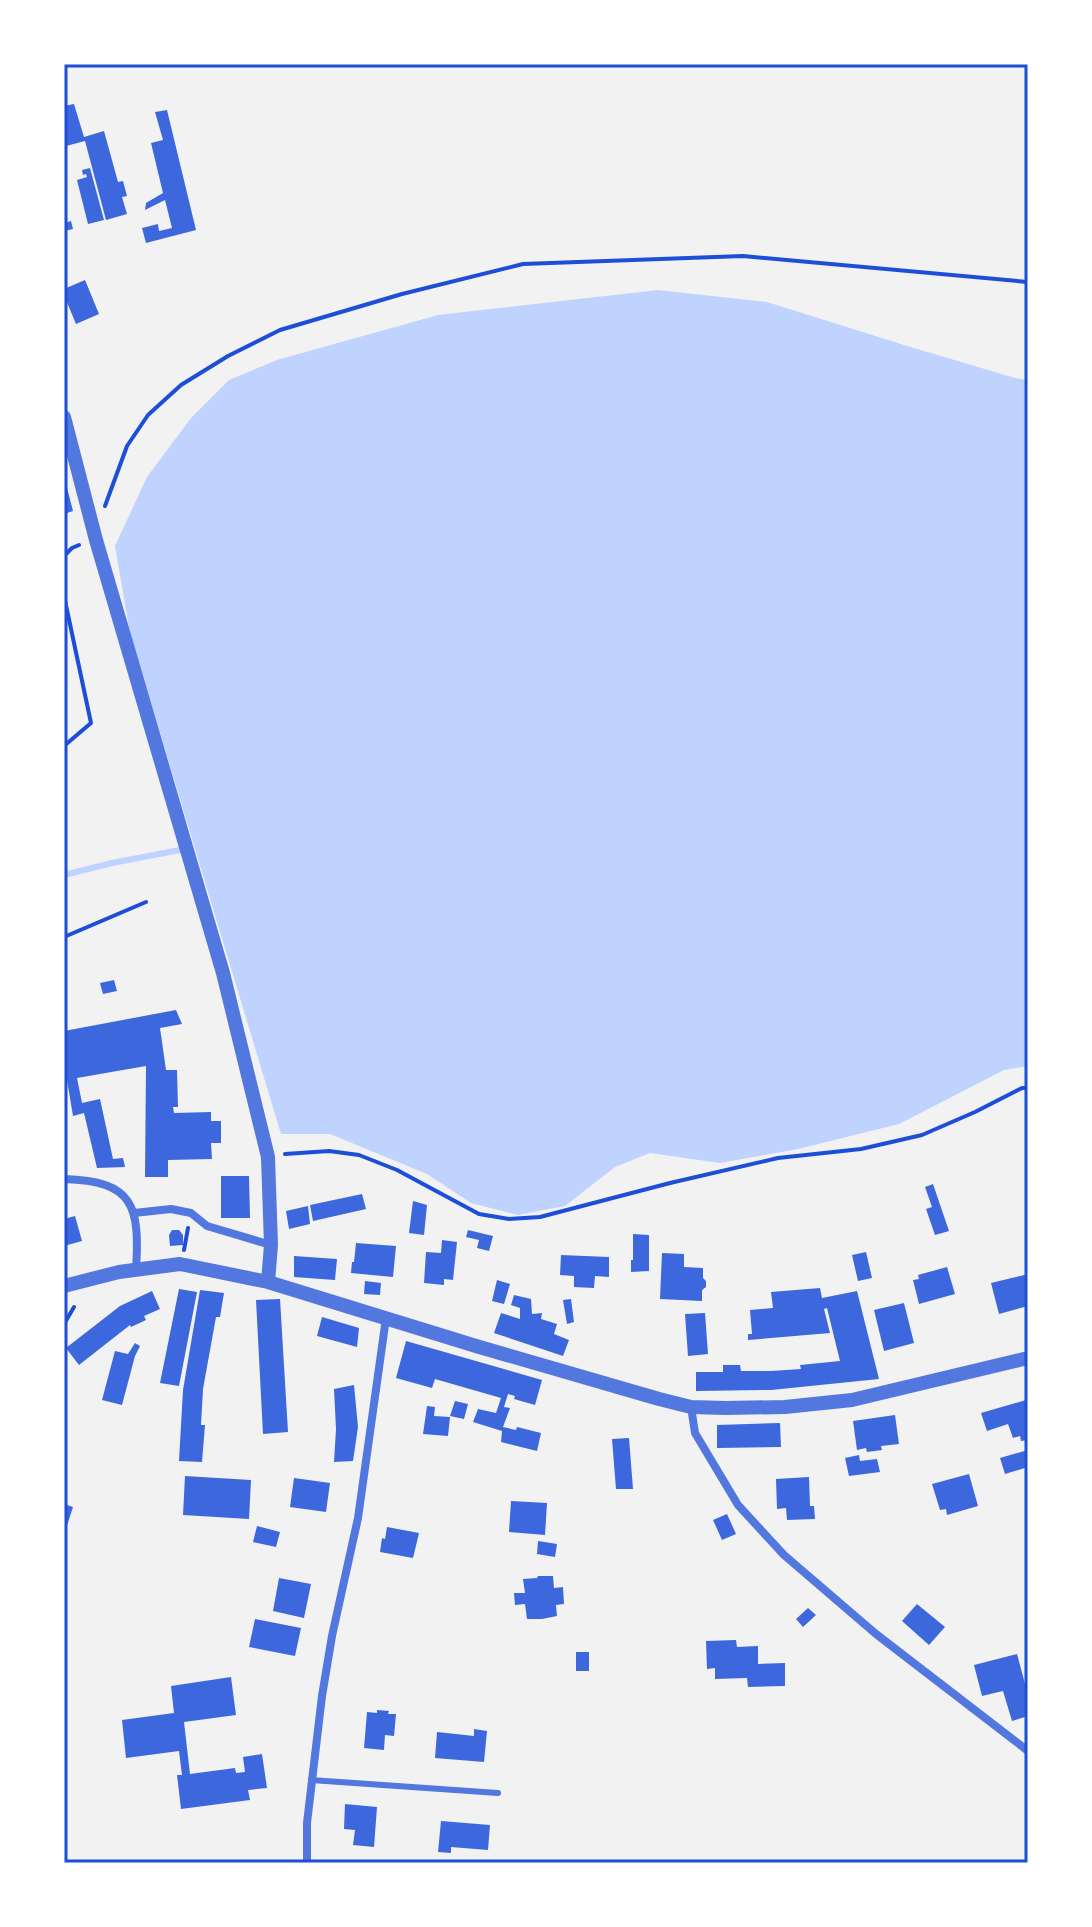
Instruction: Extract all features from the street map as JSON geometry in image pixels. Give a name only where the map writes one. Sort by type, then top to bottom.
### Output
[{"type":"street","points":[[64,417],[96,540],[223,973],[268,1157],[271,1245],[268,1282]]},
{"type":"street","points":[[64,1179],[103,1183],[130,1202],[137,1222],[136,1270]]},
{"type":"street","points":[[134,1213],[171,1209],[191,1213],[207,1226],[271,1245]]},
{"type":"street","points":[[64,1286],[180,1264],[268,1282],[506,1355],[691,1407],[785,1407],[852,1400],[1028,1358]]},
{"type":"street","points":[[307,1863],[311,1780],[332,1636],[358,1518],[387,1317]]},
{"type":"street","points":[[691,1407],[695,1433],[738,1505],[784,1555],[876,1634],[1028,1751]]},
{"type":"lane","points":[[311,1780],[498,1793]]},
{"type":"path","points":[[96,540],[127,446],[148,415],[181,385],[228,356],[280,330],[402,294],[523,264],[743,256],[1028,282]]},
{"type":"path","points":[[64,596],[91,723],[64,746]]},
{"type":"path","points":[[64,937],[146,902]]},
{"type":"path","points":[[268,1157],[329,1151],[359,1155],[397,1170],[479,1214],[509,1219],[540,1217],[778,1158],[861,1149],[922,1135],[1022,1088],[1028,1088]]},
{"type":"path","points":[[185,1245],[186,1234]]},
{"type":"path","points":[[64,1324],[74,1307]]},
{"type":"water","points":[[658,290],[767,302],[1028,380],[1028,1066],[1004,1070],[899,1124],[798,1149],[720,1163],[650,1153],[615,1167],[565,1206],[518,1215],[471,1203],[427,1174],[330,1134],[281,1134],[130,633],[115,546],[147,477],[191,418],[229,380],[277,360],[438,315]]},
{"type":"building","points":[[74,104],[84,137],[104,131],[118,182],[123,181],[127,196],[122,197],[127,214],[106,220],[85,141],[66,146],[64,106]]},
{"type":"building","points":[[167,110],[196,230],[146,243],[142,228],[158,224],[159,231],[172,228],[165,200],[145,210],[146,203],[163,193],[151,143],[163,140],[155,112]]},
{"type":"building","points":[[90,168],[104,220],[88,224],[77,180],[87,177],[82,170]]},
{"type":"building","points":[[71,221],[73,229],[64,231],[64,223]]},
{"type":"building","points":[[85,280],[99,314],[76,324],[64,289]]},
{"type":"building","points":[[64,481],[73,511],[64,514]]},
{"type":"building","points":[[114,980],[117,991],[103,994],[100,983]]},
{"type":"building","points":[[176,1010],[182,1024],[160,1028],[166,1070],[177,1070],[178,1107],[173,1107],[174,1113],[211,1112],[211,1121],[221,1121],[221,1143],[211,1143],[212,1159],[168,1160],[168,1177],[145,1177],[146,1066],[77,1078],[82,1103],[100,1099],[113,1159],[123,1158],[125,1167],[97,1168],[84,1113],[73,1116],[64,1062],[64,1031]]},
{"type":"building","points":[[221,1176],[249,1176],[250,1218],[221,1218]]},
{"type":"building","points":[[933,1184],[949,1231],[935,1235],[926,1209],[932,1207],[925,1187]]},
{"type":"building","points":[[362,1194],[366,1209],[313,1221],[310,1205]]},
{"type":"building","points":[[413,1201],[427,1205],[424,1235],[409,1233]]},
{"type":"building","points":[[308,1206],[310,1224],[289,1229],[286,1211]]},
{"type":"building","points":[[75,1216],[82,1241],[64,1246],[64,1219]]},
{"type":"building","points":[[172,1230],[179,1230],[183,1235],[183,1245],[170,1246]]},
{"type":"building","points":[[468,1230],[493,1236],[489,1251],[477,1248],[479,1240],[466,1237]]},
{"type":"building","points":[[633,1234],[649,1235],[649,1271],[631,1272]]},
{"type":"building","points":[[442,1240],[457,1242],[453,1280],[444,1279],[444,1285],[424,1283],[426,1252],[441,1253]]},
{"type":"building","points":[[356,1243],[396,1246],[393,1277],[351,1273]]},
{"type":"building","points":[[866,1252],[872,1278],[858,1281],[852,1255]]},
{"type":"building","points":[[662,1253],[684,1254],[684,1267],[703,1268],[706,1287],[702,1290],[702,1301],[660,1299]]},
{"type":"building","points":[[561,1255],[609,1257],[609,1277],[595,1276],[594,1288],[574,1287],[574,1276],[560,1275]]},
{"type":"building","points":[[294,1256],[337,1259],[335,1280],[294,1277]]},
{"type":"building","points":[[947,1267],[955,1294],[919,1304],[913,1280],[919,1279],[918,1275]]},
{"type":"building","points":[[1028,1274],[1028,1306],[999,1314],[991,1283]]},
{"type":"building","points":[[497,1280],[510,1284],[504,1304],[492,1301]]},
{"type":"building","points":[[365,1281],[381,1283],[380,1295],[364,1294]]},
{"type":"building","points":[[820,1288],[822,1298],[857,1291],[879,1379],[771,1390],[696,1391],[696,1372],[723,1372],[723,1365],[740,1365],[741,1371],[771,1371],[840,1361],[827,1308],[824,1309],[830,1333],[748,1340],[748,1334],[752,1334],[750,1310],[773,1308],[771,1292]]},
{"type":"building","points":[[179,1289],[197,1292],[179,1386],[160,1383]]},
{"type":"building","points":[[200,1290],[224,1293],[220,1317],[216,1317],[203,1389],[201,1425],[205,1425],[202,1462],[179,1461],[183,1390]]},
{"type":"building","points":[[152,1291],[160,1309],[144,1316],[146,1320],[130,1325],[79,1365],[66,1348],[120,1306]]},
{"type":"building","points":[[514,1295],[531,1299],[532,1314],[542,1313],[541,1319],[557,1324],[554,1334],[569,1340],[563,1356],[494,1333],[501,1313],[520,1319],[520,1308],[511,1305]]},
{"type":"building","points":[[280,1299],[288,1432],[263,1434],[256,1300]]},
{"type":"building","points":[[571,1299],[574,1322],[567,1324],[563,1300]]},
{"type":"building","points":[[904,1303],[914,1343],[884,1351],[874,1310]]},
{"type":"building","points":[[705,1313],[708,1354],[688,1356],[685,1314]]},
{"type":"building","points":[[322,1317],[359,1328],[357,1347],[317,1336]]},
{"type":"building","points":[[406,1341],[542,1380],[535,1405],[508,1394],[504,1407],[510,1408],[503,1427],[541,1433],[537,1451],[501,1442],[502,1431],[473,1422],[478,1409],[496,1413],[501,1398],[435,1379],[432,1388],[396,1378]]},
{"type":"building","points":[[135,1343],[140,1346],[122,1405],[102,1400],[115,1351],[128,1354]]},
{"type":"building","points":[[354,1385],[358,1427],[353,1461],[334,1462],[334,1389]]},
{"type":"building","points":[[1026,1400],[1028,1440],[1021,1441],[1020,1436],[1013,1438],[1008,1424],[987,1431],[981,1413]]},
{"type":"building","points":[[455,1401],[468,1404],[464,1419],[450,1416]]},
{"type":"building","points":[[427,1406],[435,1407],[434,1416],[450,1417],[448,1436],[423,1434]]},
{"type":"building","points":[[895,1415],[899,1444],[881,1446],[882,1450],[857,1450],[853,1421]]},
{"type":"building","points":[[780,1423],[781,1447],[717,1448],[717,1425]]},
{"type":"building","points":[[629,1438],[633,1489],[616,1489],[612,1439]]},
{"type":"building","points":[[1028,1450],[1028,1467],[1005,1474],[1000,1458]]},
{"type":"building","points":[[859,1455],[860,1461],[877,1459],[880,1472],[849,1476],[845,1458]]},
{"type":"building","points":[[969,1474],[978,1506],[947,1515],[946,1509],[940,1510],[932,1484]]},
{"type":"building","points":[[185,1476],[251,1480],[249,1519],[183,1515]]},
{"type":"building","points":[[809,1477],[810,1506],[814,1506],[815,1519],[787,1520],[786,1508],[777,1509],[776,1479]]},
{"type":"building","points":[[294,1478],[330,1483],[326,1512],[290,1507]]},
{"type":"building","points":[[511,1501],[547,1503],[545,1535],[509,1532]]},
{"type":"building","points":[[64,1504],[73,1507],[65,1532],[64,1532]]},
{"type":"building","points":[[727,1514],[736,1534],[722,1540],[713,1520]]},
{"type":"building","points":[[257,1526],[280,1532],[276,1547],[253,1542]]},
{"type":"building","points":[[387,1527],[419,1533],[413,1558],[380,1552]]},
{"type":"building","points":[[538,1541],[557,1544],[555,1557],[537,1554]]},
{"type":"building","points":[[553,1576],[554,1588],[563,1587],[564,1604],[556,1605],[557,1616],[527,1619],[525,1604],[515,1605],[514,1593],[525,1593],[523,1579]]},
{"type":"building","points":[[279,1578],[311,1584],[304,1618],[273,1611]]},
{"type":"building","points":[[917,1604],[945,1627],[929,1645],[902,1621]]},
{"type":"building","points":[[808,1608],[816,1615],[803,1627],[796,1619]]},
{"type":"building","points":[[255,1619],[301,1628],[295,1656],[249,1647]]},
{"type":"building","points":[[736,1640],[737,1647],[758,1646],[758,1664],[785,1663],[785,1686],[748,1687],[747,1678],[715,1679],[715,1668],[707,1669],[706,1641]]},
{"type":"building","points":[[576,1652],[589,1652],[589,1671],[576,1671]]},
{"type":"building","points":[[1017,1654],[1028,1695],[1028,1716],[1012,1721],[1003,1691],[982,1696],[974,1665]]},
{"type":"building","points":[[231,1677],[236,1715],[184,1722],[190,1774],[235,1768],[236,1773],[245,1772],[243,1757],[262,1754],[267,1788],[248,1790],[250,1800],[181,1809],[177,1775],[182,1775],[179,1751],[126,1758],[122,1720],[174,1713],[171,1686]]},
{"type":"building","points":[[377,1710],[396,1714],[394,1736],[385,1735],[384,1750],[364,1748],[367,1712],[377,1713]]},
{"type":"building","points":[[474,1729],[487,1731],[484,1762],[435,1758],[437,1732],[474,1736]]},
{"type":"building","points":[[345,1804],[377,1807],[374,1847],[353,1845],[355,1830],[344,1829]]},
{"type":"building","points":[[441,1821],[490,1825],[488,1850],[451,1847],[451,1853],[438,1852]]},
{"type":"waterway","points":[[64,875],[185,849]]}]
